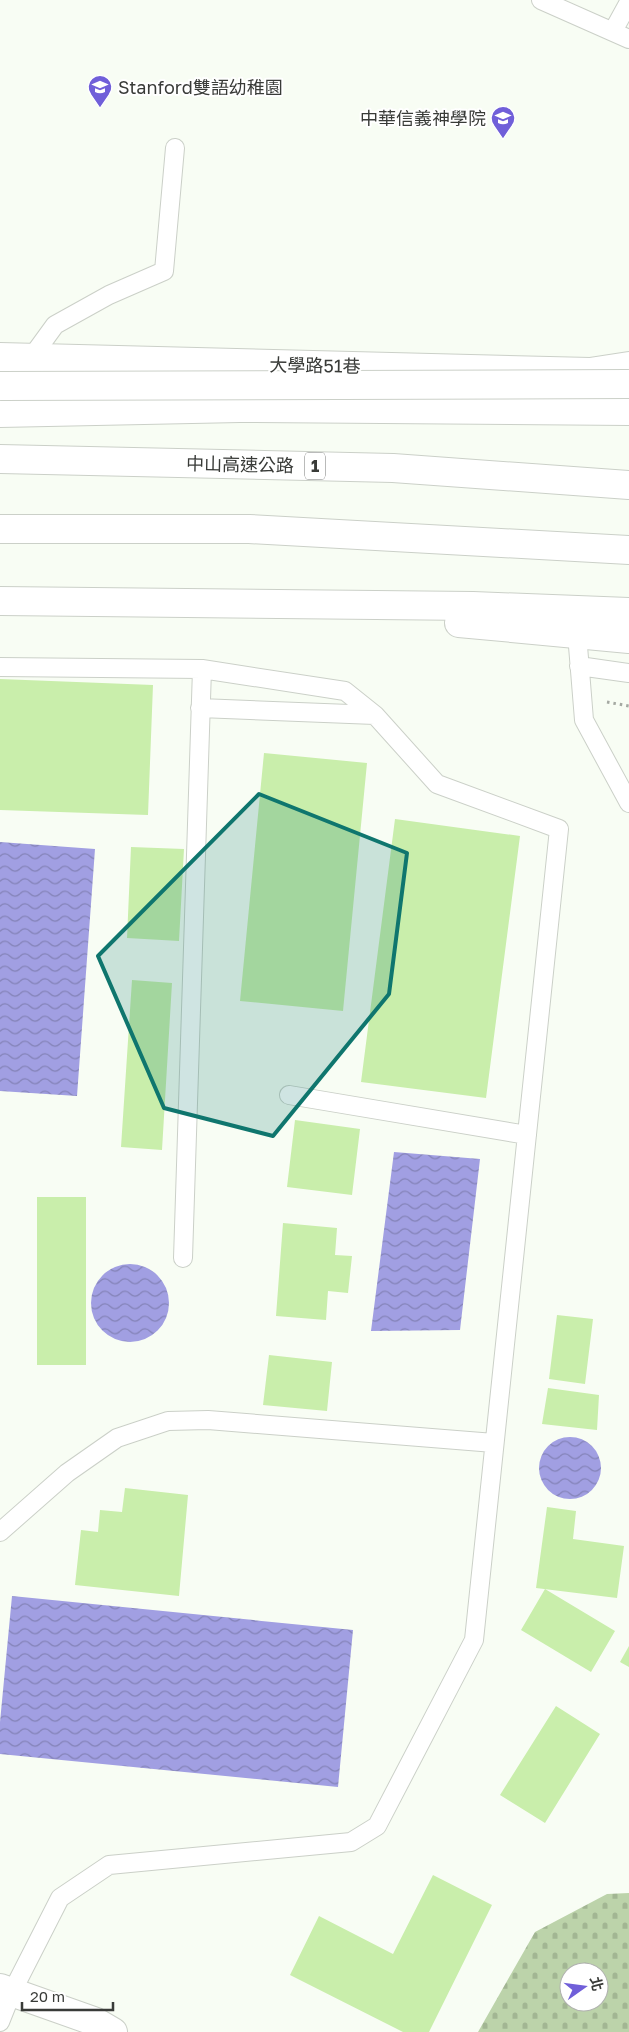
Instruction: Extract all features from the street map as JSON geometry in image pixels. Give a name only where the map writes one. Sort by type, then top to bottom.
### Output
[{"type":"main road","name":"大學路51巷","points":[[0,357],[590,372],[629,366]]},
{"type":"main road","points":[[0,386],[629,384]]},
{"type":"main road","points":[[0,413],[240,408],[629,411]]},
{"type":"main road","name":"中山高速公路","points":[[0,459],[393,468],[629,485]]},
{"type":"main road","points":[[0,529],[249,529],[629,550]]},
{"type":"main road","points":[[0,537],[66,529]]},
{"type":"main road","points":[[0,601],[473,606],[629,612]]},
{"type":"main road","points":[[246,604],[629,639]]},
{"type":"main road","points":[[6,1990],[109,2029]]},
{"type":"lane","points":[[541,0],[629,38]]},
{"type":"lane","points":[[613,31],[629,2]]},
{"type":"lane","points":[[31,358],[55,324],[109,295],[164,271],[175,148]]},
{"type":"lane","points":[[578,646],[584,720],[629,803]]},
{"type":"lane","points":[[580,666],[629,673]]},
{"type":"lane","points":[[0,667],[202,669],[345,692],[375,715],[436,784],[559,829],[474,1640],[377,1826],[351,1842],[109,1865],[60,1898],[6,1990],[0,2022]]},
{"type":"lane","points":[[183,1258],[202,669]]},
{"type":"lane","points":[[200,708],[375,715]]},
{"type":"lane","points":[[289,1095],[526,1135]]},
{"type":"lane","points":[[0,1532],[67,1473],[117,1438],[168,1421],[208,1420],[494,1443]]},
{"type":"highlighted area","points":[[259,794],[407,853],[389,994],[273,1136],[164,1108],[98,956]]},
{"type":"green space","points":[[629,1893],[629,2032],[478,2032],[535,1932],[607,1894]]},
{"type":"water","points":[[0,842],[95,849],[77,1096],[0,1091]]},
{"type":"water","points":[[394,1152],[480,1159],[460,1330],[371,1331]]},
{"type":"water","points":[[130,1264],[145,1267],[162,1281],[166,1288],[169,1303],[166,1318],[152,1335],[145,1339],[130,1342],[115,1339],[98,1325],[94,1318],[91,1303],[94,1288],[108,1271],[115,1267]]},
{"type":"water","points":[[564,1437],[576,1437],[592,1446],[599,1456],[601,1468],[599,1480],[592,1490],[576,1499],[564,1499],[553,1494],[544,1485],[539,1474],[539,1462],[544,1451],[553,1442]]},
{"type":"water","points":[[12,1596],[353,1630],[338,1787],[0,1754],[0,1722]]},
{"type":"building","points":[[0,679],[153,685],[148,815],[0,810]]},
{"type":"building","points":[[264,753],[367,763],[343,1011],[240,1001]]},
{"type":"building","points":[[395,819],[520,836],[486,1098],[361,1082]]},
{"type":"building","points":[[131,847],[184,849],[179,941],[127,938]]},
{"type":"building","points":[[132,980],[172,983],[162,1150],[121,1147]]},
{"type":"building","points":[[295,1120],[360,1129],[352,1195],[287,1187]]},
{"type":"building","points":[[37,1197],[86,1197],[86,1365],[37,1365]]},
{"type":"building","points":[[283,1223],[337,1228],[335,1255],[352,1256],[348,1293],[328,1291],[326,1320],[276,1316]]},
{"type":"building","points":[[557,1315],[593,1319],[585,1384],[549,1379]]},
{"type":"building","points":[[269,1355],[332,1362],[327,1411],[263,1405]]},
{"type":"building","points":[[548,1388],[599,1395],[597,1430],[542,1424]]},
{"type":"building","points":[[125,1488],[188,1495],[179,1596],[75,1585],[81,1530],[98,1532],[100,1510],[122,1512]]},
{"type":"building","points":[[547,1507],[576,1511],[573,1539],[624,1546],[617,1598],[536,1588]]},
{"type":"building","points":[[545,1589],[615,1631],[591,1672],[521,1630]]},
{"type":"building","points":[[629,1646],[629,1667],[620,1662]]},
{"type":"building","points":[[556,1706],[600,1734],[545,1823],[500,1795]]},
{"type":"building","points":[[433,1875],[492,1905],[429,2032],[403,2032],[290,1975],[319,1916],[393,1954]]},
{"type":"place","name":"Stanford雙語幼稚園","points":[[100,108]]},
{"type":"place","name":"中華信義神學院","points":[[503,139]]}]
